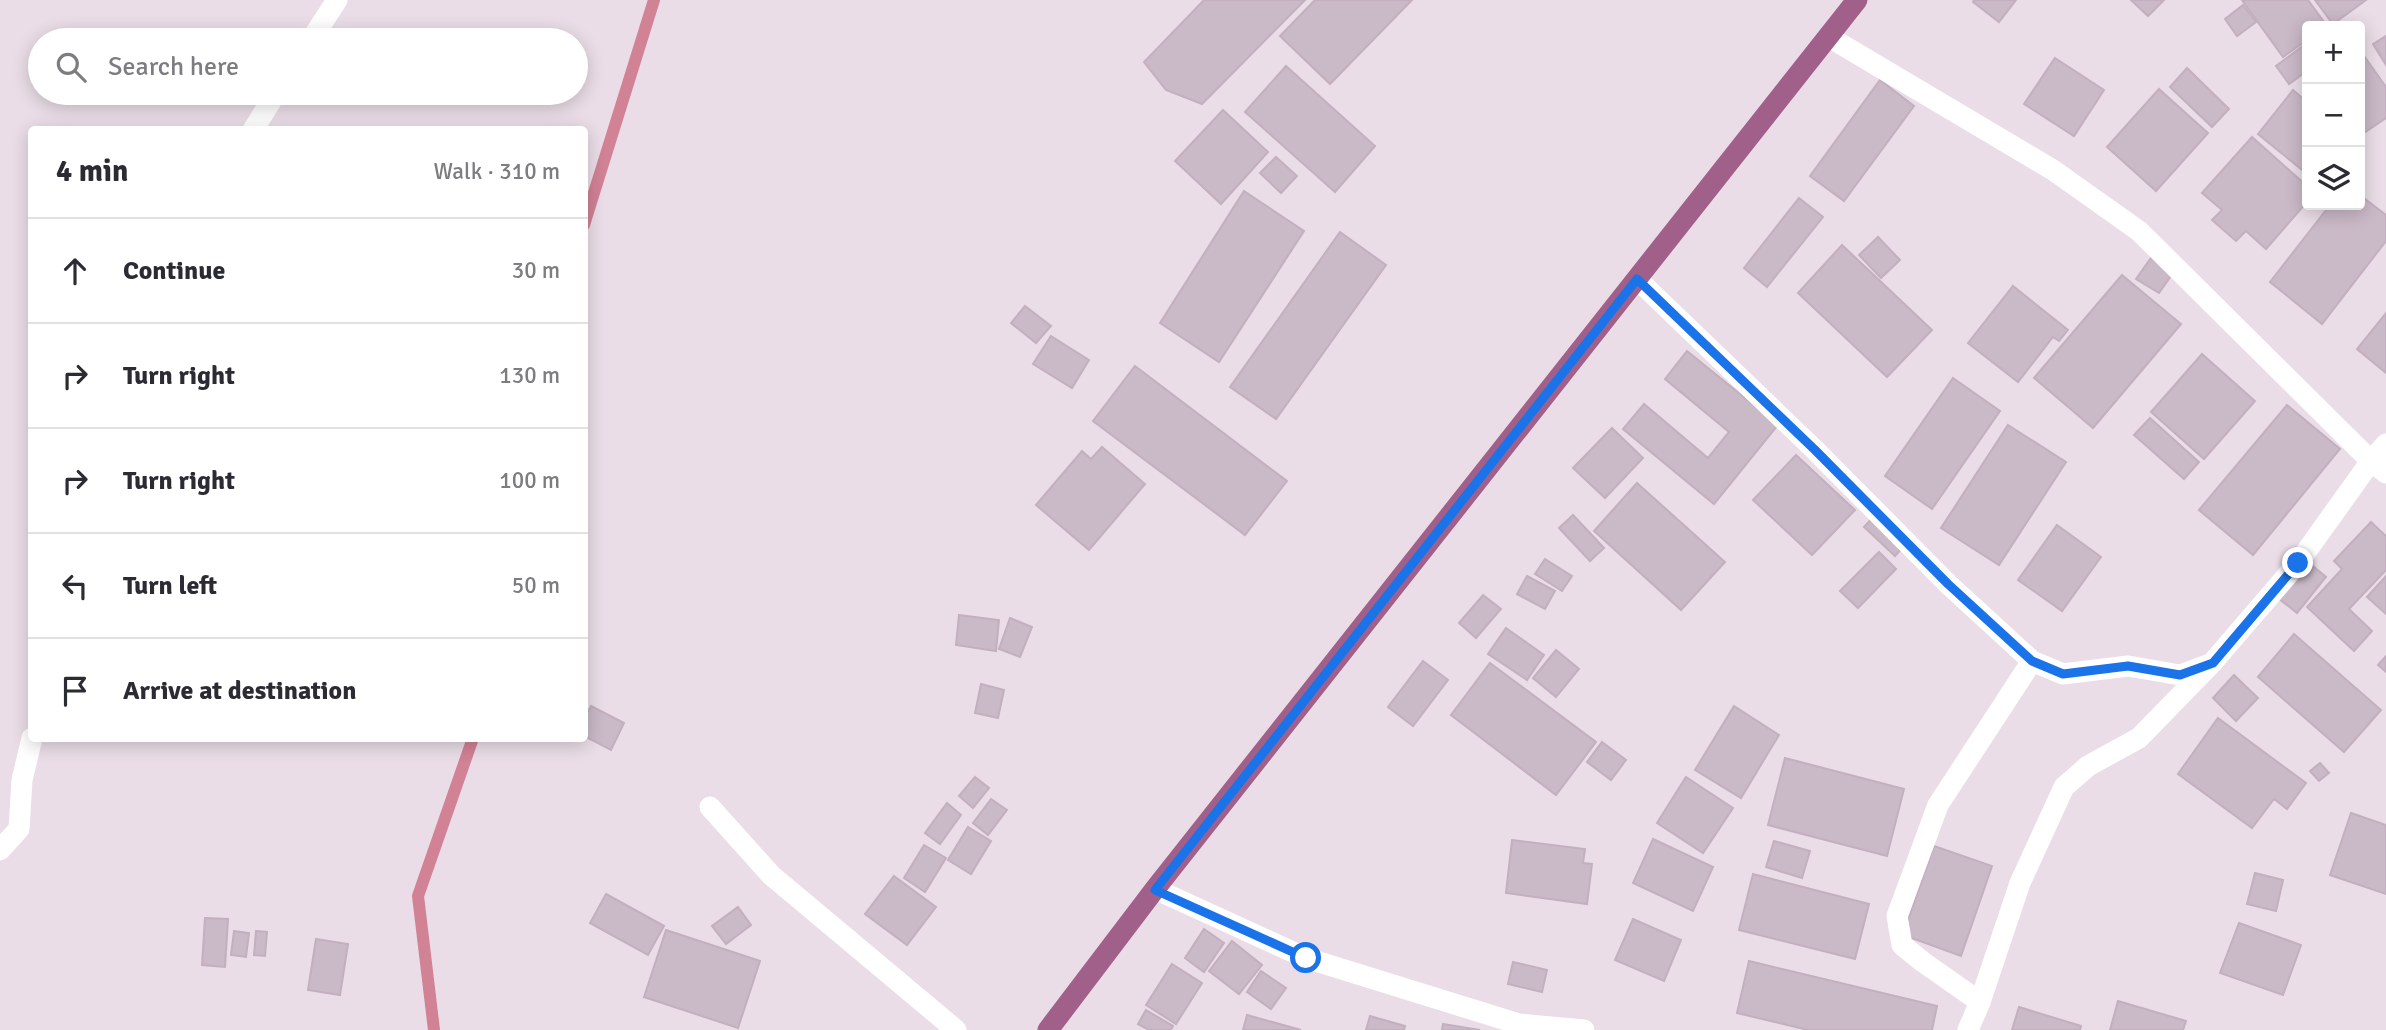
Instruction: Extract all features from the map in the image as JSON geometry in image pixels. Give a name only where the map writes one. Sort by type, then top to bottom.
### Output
[{"type":"main road","points":[[1048,1030],[1155,890],[1857,0]]},
{"type":"street","points":[[319,28],[337,0]]},
{"type":"street","points":[[1829,37],[2053,170],[2139,231],[2378,467]]},
{"type":"street","points":[[255,126],[269,105]]},
{"type":"street","points":[[1637,279],[1815,450],[1948,584],[2032,661],[2063,674],[2128,666],[2180,675],[2213,663]]},
{"type":"street","points":[[1968,1030],[2020,883],[2064,787],[2088,766],[2139,738],[2213,663],[2378,467],[2386,444]]},
{"type":"street","points":[[1980,1002],[1902,945],[1897,916],[1938,805],[2032,661]]},
{"type":"street","points":[[0,850],[19,829],[22,780],[31,742]]},
{"type":"street","points":[[710,807],[771,875],[956,1030]]},
{"type":"street","points":[[1155,890],[1306,958],[1519,1024],[1584,1030]]},
{"type":"building","points":[[1204,0],[1305,0],[1202,104],[1166,90],[1144,62]]},
{"type":"building","points":[[1315,0],[1412,0],[1330,84],[1280,36]]},
{"type":"building","points":[[2016,0],[1999,22],[1973,2]]},
{"type":"building","points":[[2131,0],[2164,0],[2148,16]]},
{"type":"building","points":[[2242,0],[2308,0],[2323,21],[2302,21],[2302,44],[2283,57]]},
{"type":"building","points":[[2315,0],[2366,0],[2337,21],[2331,21]]},
{"type":"building","points":[[2243,5],[2256,22],[2237,36],[2225,19]]},
{"type":"building","points":[[2386,36],[2386,65],[2373,44]]},
{"type":"building","points":[[2302,47],[2302,75],[2289,84],[2276,66]]},
{"type":"building","points":[[2365,57],[2386,87],[2386,118],[2365,132]]},
{"type":"building","points":[[2055,58],[2104,90],[2074,136],[2024,104]]},
{"type":"building","points":[[1286,66],[1375,146],[1335,192],[1245,112]]},
{"type":"building","points":[[2187,68],[2229,109],[2212,127],[2170,87]]},
{"type":"building","points":[[1880,80],[1914,106],[1844,201],[1810,176]]},
{"type":"building","points":[[2159,89],[2208,133],[2156,191],[2107,147]]},
{"type":"building","points":[[2293,90],[2302,98],[2302,170],[2258,134]]},
{"type":"building","points":[[1223,110],[1268,152],[1221,204],[1175,161]]},
{"type":"building","points":[[2252,137],[2302,182],[2302,208],[2266,249],[2246,231],[2236,241],[2212,220],[2222,210],[2202,193]]},
{"type":"building","points":[[1276,157],[1297,176],[1281,193],[1260,173]]},
{"type":"building","points":[[1244,191],[1304,231],[1219,362],[1160,323]]},
{"type":"building","points":[[1799,198],[1823,217],[1767,287],[1744,268]]},
{"type":"building","points":[[2365,199],[2386,215],[2386,241],[2322,324],[2270,282],[2326,210],[2365,210]]},
{"type":"building","points":[[1340,232],[1386,265],[1276,419],[1230,387]]},
{"type":"building","points":[[1878,237],[1900,260],[1881,278],[1859,255]]},
{"type":"building","points":[[1842,245],[1932,330],[1887,377],[1798,293]]},
{"type":"building","points":[[2151,258],[2173,273],[2159,293],[2136,279]]},
{"type":"building","points":[[2122,275],[2181,324],[2093,428],[2034,378]]},
{"type":"building","points":[[2013,286],[2068,330],[2059,341],[2053,337],[2018,382],[1968,343]]},
{"type":"building","points":[[1025,306],[1051,326],[1036,343],[1011,323]]},
{"type":"building","points":[[2386,313],[2386,373],[2357,349]]},
{"type":"building","points":[[1051,336],[1089,360],[1072,388],[1033,364]]},
{"type":"building","points":[[1687,351],[1778,425],[1714,504],[1623,429],[1644,404],[1708,458],[1729,432],[1665,379]]},
{"type":"building","points":[[2202,354],[2255,401],[2204,459],[2151,412]]},
{"type":"building","points":[[1135,366],[1287,481],[1245,535],[1093,421]]},
{"type":"building","points":[[1953,378],[2000,411],[1932,509],[1885,476]]},
{"type":"building","points":[[2287,405],[2340,449],[2253,555],[2199,510]]},
{"type":"building","points":[[2150,418],[2199,462],[2184,479],[2134,435]]},
{"type":"building","points":[[2008,425],[2066,462],[1999,565],[1941,528]]},
{"type":"building","points":[[1612,428],[1643,458],[1605,498],[1573,468]]},
{"type":"building","points":[[1102,447],[1145,484],[1089,550],[1036,505],[1082,451],[1091,459]]},
{"type":"building","points":[[1796,455],[1855,510],[1812,555],[1753,500]]},
{"type":"building","points":[[1637,483],[1725,562],[1681,610],[1594,531]]},
{"type":"building","points":[[1573,515],[1604,548],[1590,561],[1559,528]]},
{"type":"building","points":[[1875,515],[1906,544],[1895,556],[1864,527]]},
{"type":"building","points":[[2371,522],[2386,536],[2386,570],[2349,609],[2372,631],[2354,651],[2307,607],[2342,569],[2334,561]]},
{"type":"building","points":[[2057,525],[2101,557],[2062,611],[2018,580]]},
{"type":"building","points":[[1879,552],[1896,569],[1858,608],[1840,591]]},
{"type":"building","points":[[1545,559],[1572,576],[1562,591],[1535,574]]},
{"type":"building","points":[[2308,562],[2326,577],[2297,613],[2278,598]]},
{"type":"building","points":[[1527,576],[1555,591],[1545,609],[1517,594]]},
{"type":"building","points":[[2386,576],[2386,614],[2367,597]]},
{"type":"building","points":[[1483,595],[1501,609],[1476,638],[1459,623]]},
{"type":"building","points":[[959,615],[999,620],[996,651],[956,645]]},
{"type":"building","points":[[1010,618],[1032,627],[1020,657],[999,649]]},
{"type":"building","points":[[1506,628],[1544,655],[1527,680],[1488,654]]},
{"type":"building","points":[[2294,634],[2381,710],[2344,752],[2258,677]]},
{"type":"building","points":[[1556,650],[1579,669],[1556,697],[1533,678]]},
{"type":"building","points":[[2386,656],[2386,672],[2378,665]]},
{"type":"building","points":[[1423,661],[1448,680],[1413,726],[1388,707]]},
{"type":"building","points":[[1490,663],[1596,742],[1556,795],[1451,715]]},
{"type":"building","points":[[2234,675],[2258,698],[2236,721],[2213,698]]},
{"type":"building","points":[[981,684],[1004,690],[998,718],[975,713]]},
{"type":"building","points":[[591,706],[624,723],[611,750],[588,738],[588,712]]},
{"type":"building","points":[[1734,706],[1779,735],[1741,798],[1695,770]]},
{"type":"building","points":[[2218,718],[2306,783],[2287,809],[2274,799],[2252,828],[2178,774]]},
{"type":"building","points":[[1602,742],[1626,760],[1611,780],[1587,762]]},
{"type":"building","points":[[1785,758],[1904,789],[1887,856],[1768,825]]},
{"type":"building","points":[[2320,763],[2329,773],[2319,781],[2310,771]]},
{"type":"building","points":[[975,777],[989,788],[973,808],[959,796]]},
{"type":"building","points":[[1686,777],[1733,808],[1703,853],[1657,823]]},
{"type":"building","points":[[991,799],[1007,810],[988,835],[973,823]]},
{"type":"building","points":[[947,803],[961,815],[940,844],[925,833]]},
{"type":"building","points":[[2351,813],[2386,825],[2386,894],[2330,875]]},
{"type":"building","points":[[968,827],[991,841],[971,874],[948,860]]},
{"type":"building","points":[[1653,839],[1713,867],[1693,911],[1633,883]]},
{"type":"building","points":[[1512,840],[1585,849],[1583,863],[1592,864],[1587,904],[1506,893]]},
{"type":"building","points":[[1774,841],[1810,851],[1802,878],[1766,867]]},
{"type":"building","points":[[924,845],[946,858],[925,892],[904,878]]},
{"type":"building","points":[[1934,846],[1992,866],[1961,956],[1903,935]]},
{"type":"building","points":[[2255,873],[2283,880],[2276,911],[2247,904]]},
{"type":"building","points":[[1753,874],[1869,904],[1855,959],[1739,930]]},
{"type":"building","points":[[894,876],[936,907],[907,945],[865,914]]},
{"type":"building","points":[[606,894],[664,926],[648,955],[590,923]]},
{"type":"building","points":[[738,907],[751,925],[726,944],[712,926]]},
{"type":"building","points":[[205,918],[228,919],[225,967],[202,965]]},
{"type":"building","points":[[1633,919],[1681,940],[1664,981],[1615,960]]},
{"type":"building","points":[[2239,923],[2301,945],[2283,995],[2220,973]]},
{"type":"building","points":[[1204,929],[1224,943],[1204,972],[1185,958]]},
{"type":"building","points":[[666,930],[760,961],[738,1028],[644,997]]},
{"type":"building","points":[[234,931],[249,933],[246,957],[231,955]]},
{"type":"building","points":[[256,931],[267,932],[265,956],[254,955]]},
{"type":"building","points":[[316,939],[348,944],[340,995],[308,990]]},
{"type":"building","points":[[1232,941],[1262,965],[1239,994],[1209,971]]},
{"type":"building","points":[[1749,961],[1937,1006],[1932,1030],[1808,1030],[1737,1013]]},
{"type":"building","points":[[1513,962],[1547,970],[1542,992],[1508,984]]},
{"type":"building","points":[[1172,964],[1202,983],[1176,1024],[1146,1005]]},
{"type":"building","points":[[1261,971],[1286,988],[1271,1009],[1247,992]]},
{"type":"building","points":[[2118,1001],[2186,1021],[2183,1030],[2110,1030]]},
{"type":"building","points":[[2019,1007],[2081,1026],[2080,1030],[2012,1030]]},
{"type":"building","points":[[1146,1010],[1173,1026],[1171,1030],[1149,1030],[1138,1024]]},
{"type":"building","points":[[1247,1015],[1301,1030],[1243,1030]]},
{"type":"building","points":[[1370,1016],[1405,1026],[1404,1030],[1366,1030]]},
{"type":"building","points":[[1443,1024],[1480,1030],[1442,1030]]},
{"type":"waterway","points":[[588,212],[654,0]]},
{"type":"waterway","points":[[434,1030],[418,896],[472,742]]},
{"type":"route","points":[[1306,958],[1155,890],[1637,279],[1815,450],[1948,584],[2032,661],[2063,674],[2128,666],[2180,675],[2213,663],[2298,563]]}]
